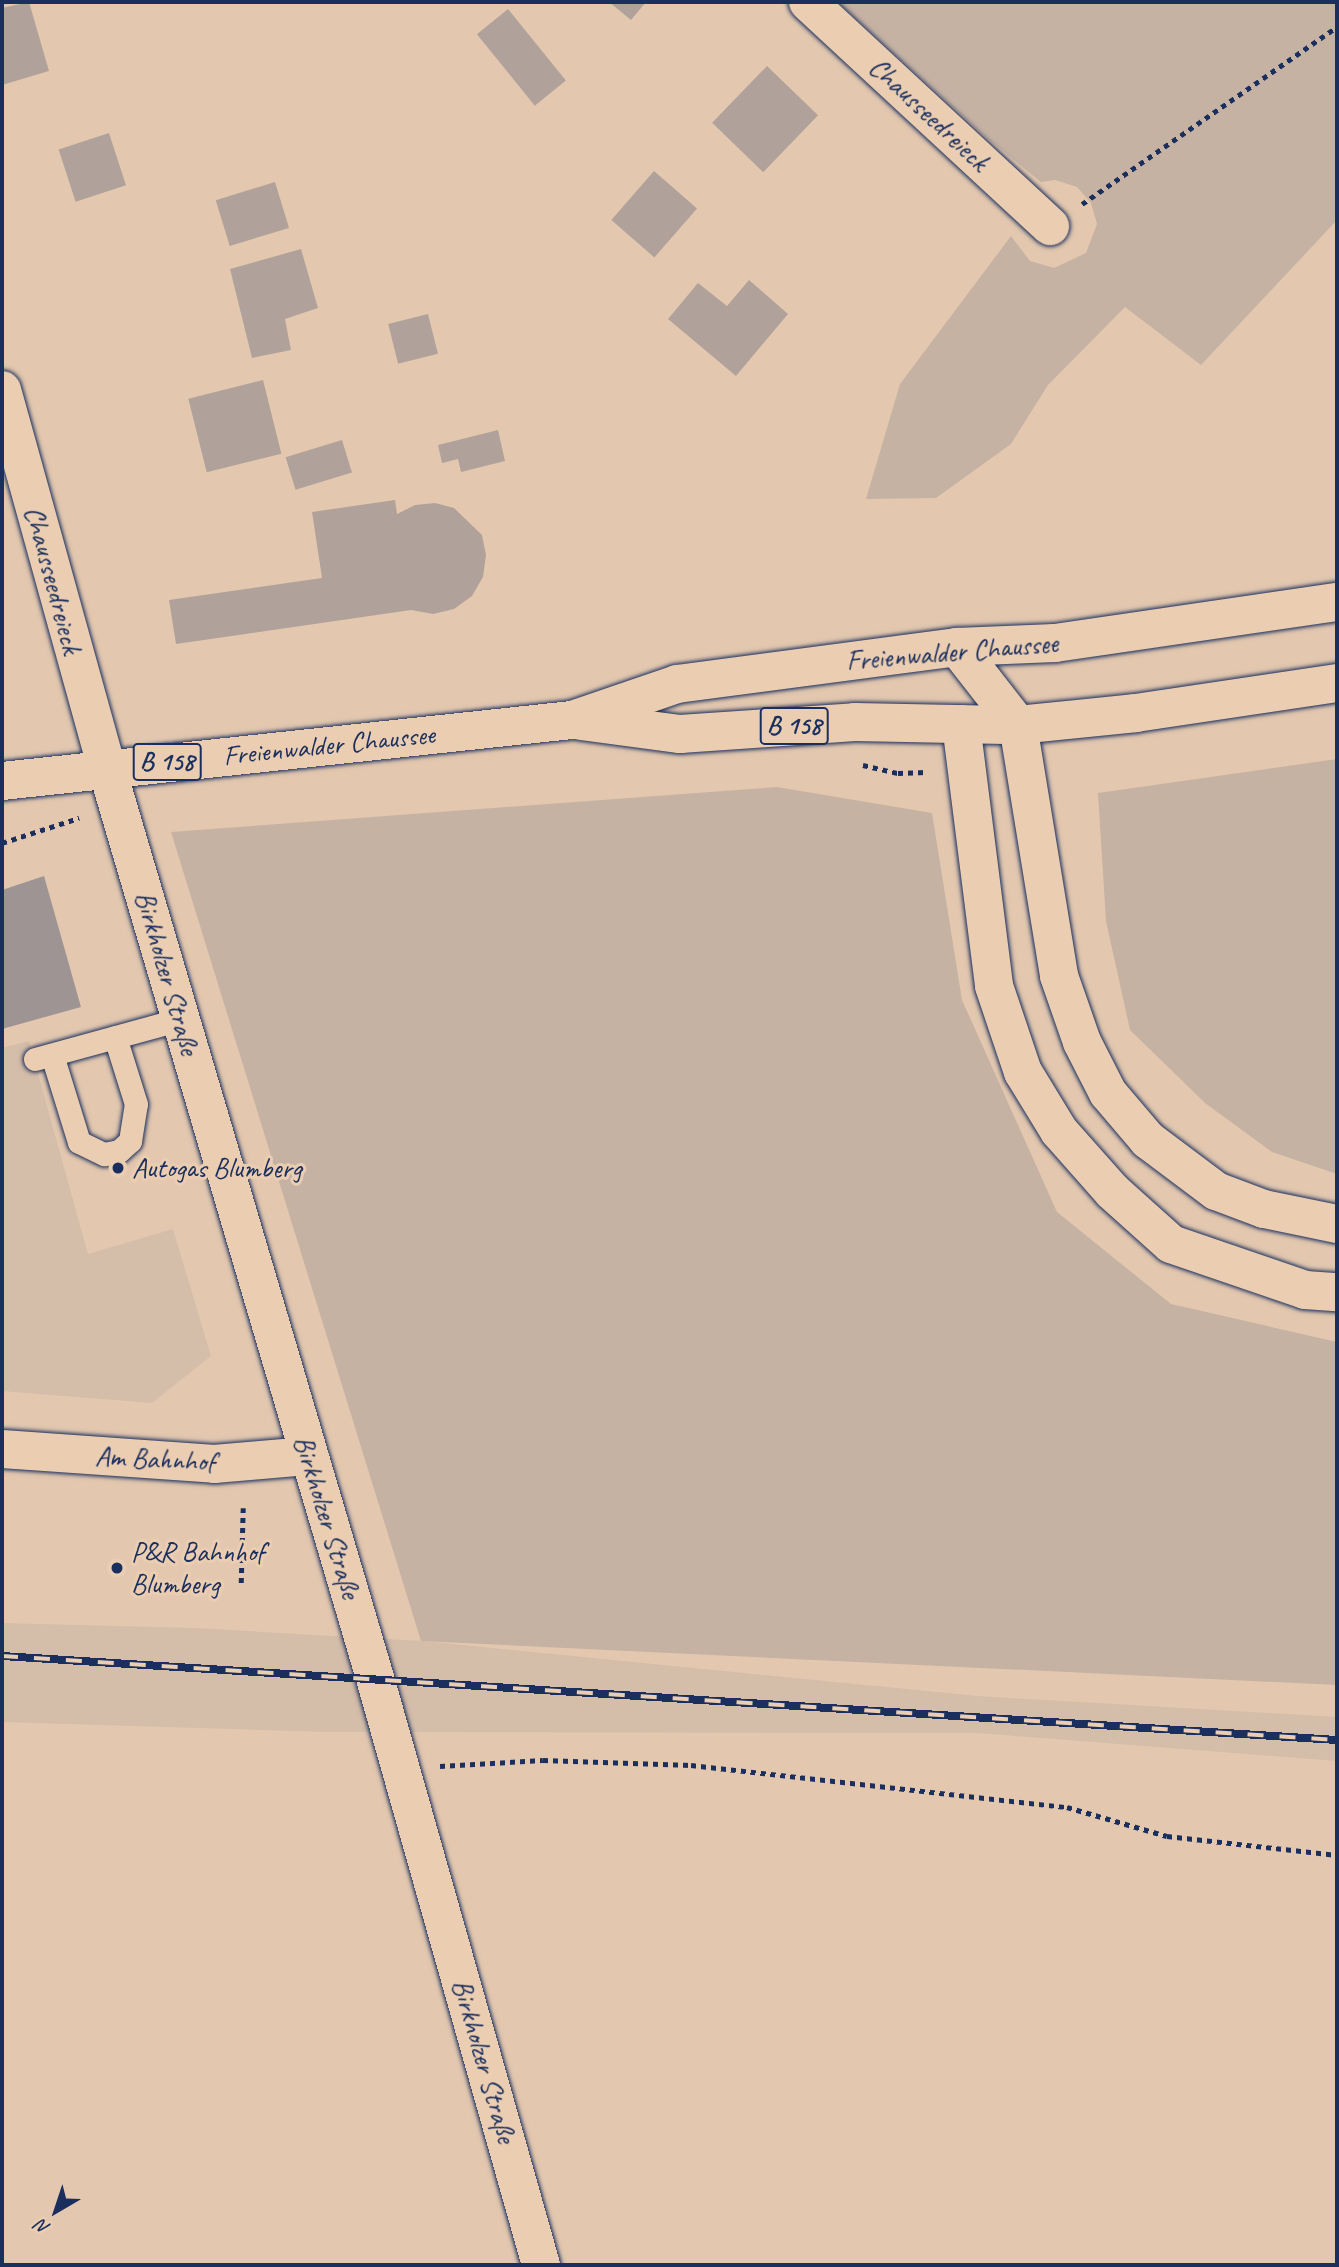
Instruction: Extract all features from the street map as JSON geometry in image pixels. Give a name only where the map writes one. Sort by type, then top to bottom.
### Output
[{"type":"main road","name":"Chausseedreieck","points":[[808,2],[1051,226]]},
{"type":"main road","name":"Chausseedreieck","points":[[2,390],[107,769]]},
{"type":"main road","name":"Freienwalder Chaussee","points":[[2,781],[572,720],[677,684],[957,647],[1018,646],[1337,602]]},
{"type":"main road","points":[[1018,646],[961,724],[994,986],[1023,1072],[1059,1131],[1112,1191],[1171,1244],[1305,1290],[1337,1292]]},
{"type":"main road","points":[[957,647],[1018,725],[1059,976],[1082,1042],[1108,1093],[1148,1140],[1216,1191],[1264,1209],[1337,1224]]},
{"type":"main road","name":"Freienwalder Chaussee","points":[[572,720],[680,734],[855,722],[1018,725],[1136,713],[1337,683]]},
{"type":"main road","name":"Birkholzer Straße","points":[[107,769],[401,1768],[541,2265]]},
{"type":"main road","name":"Am Bahnhof","points":[[2,1449],[214,1464],[308,1456]]},
{"type":"lane","points":[[115,1037],[136,1104],[130,1141],[119,1150],[104,1154],[79,1142],[43,1057],[115,1037],[181,1019]]},
{"type":"path","points":[[1051,226],[1337,27]]},
{"type":"path","points":[[2,843],[64,821],[119,811]]},
{"type":"path","points":[[241,1583],[243,1508]]},
{"type":"path","points":[[401,1768],[543,1760],[691,1765],[1067,1807],[1167,1836],[1337,1855]]},
{"type":"shaded area","points":[[838,2],[1337,2],[1337,220],[1201,365],[1125,307],[1048,385],[1011,444],[936,498],[866,499],[900,384],[1011,236],[1030,261],[1054,268],[1086,253],[1097,224],[1091,203],[1077,187],[1055,180],[1041,182],[987,138]]},
{"type":"shaded area","points":[[1337,759],[1337,1174],[1272,1152],[1205,1103],[1130,1030],[1106,921],[1098,793]]},
{"type":"shaded area","points":[[777,787],[932,813],[962,1000],[1057,1212],[1171,1304],[1337,1342],[1337,1685],[421,1641],[171,832]]},
{"type":"shaded area","points":[[44,876],[81,1007],[2,1029],[2,890]]},
{"type":"shaded area","points":[[29,1041],[88,1254],[173,1229],[211,1356],[152,1403],[2,1391],[2,1048]]},
{"type":"shaded area","points":[[2,1623],[194,1628],[422,1641],[977,1696],[1337,1717],[1337,1761],[977,1733],[327,1732],[2,1722]]},
{"type":"building","points":[[29,2],[49,71],[2,85],[2,8]]},
{"type":"building","points":[[609,2],[646,2],[631,20]]},
{"type":"building","points":[[508,9],[566,80],[535,106],[477,34]]},
{"type":"building","points":[[767,66],[818,115],[763,172],[712,123]]},
{"type":"building","points":[[109,133],[126,185],[76,202],[59,149]]},
{"type":"building","points":[[654,171],[697,208],[654,257],[611,220]]},
{"type":"building","points":[[275,182],[289,228],[230,246],[216,200]]},
{"type":"building","points":[[301,249],[318,308],[285,319],[291,350],[252,358],[230,269]]},
{"type":"building","points":[[749,280],[788,314],[736,376],[668,319],[698,283],[727,306]]},
{"type":"building","points":[[428,314],[438,354],[398,364],[388,324]]},
{"type":"building","points":[[263,380],[281,454],[207,472],[188,399]]},
{"type":"building","points":[[498,430],[505,461],[461,472],[458,459],[442,463],[438,445]]},
{"type":"building","points":[[342,440],[352,473],[296,490],[286,457]]},
{"type":"building","points":[[395,500],[397,514],[415,505],[435,503],[454,508],[482,535],[486,555],[483,577],[472,596],[454,609],[433,614],[411,610],[176,644],[169,600],[322,578],[312,512]]},
{"type":"railway","points":[[2,1656],[1337,1740]]},
{"type":"place","name":"Autogas Blumberg","points":[[118,1168]]},
{"type":"place","name":"P&R Bahnhof Blumberg","points":[[117,1568]]}]
